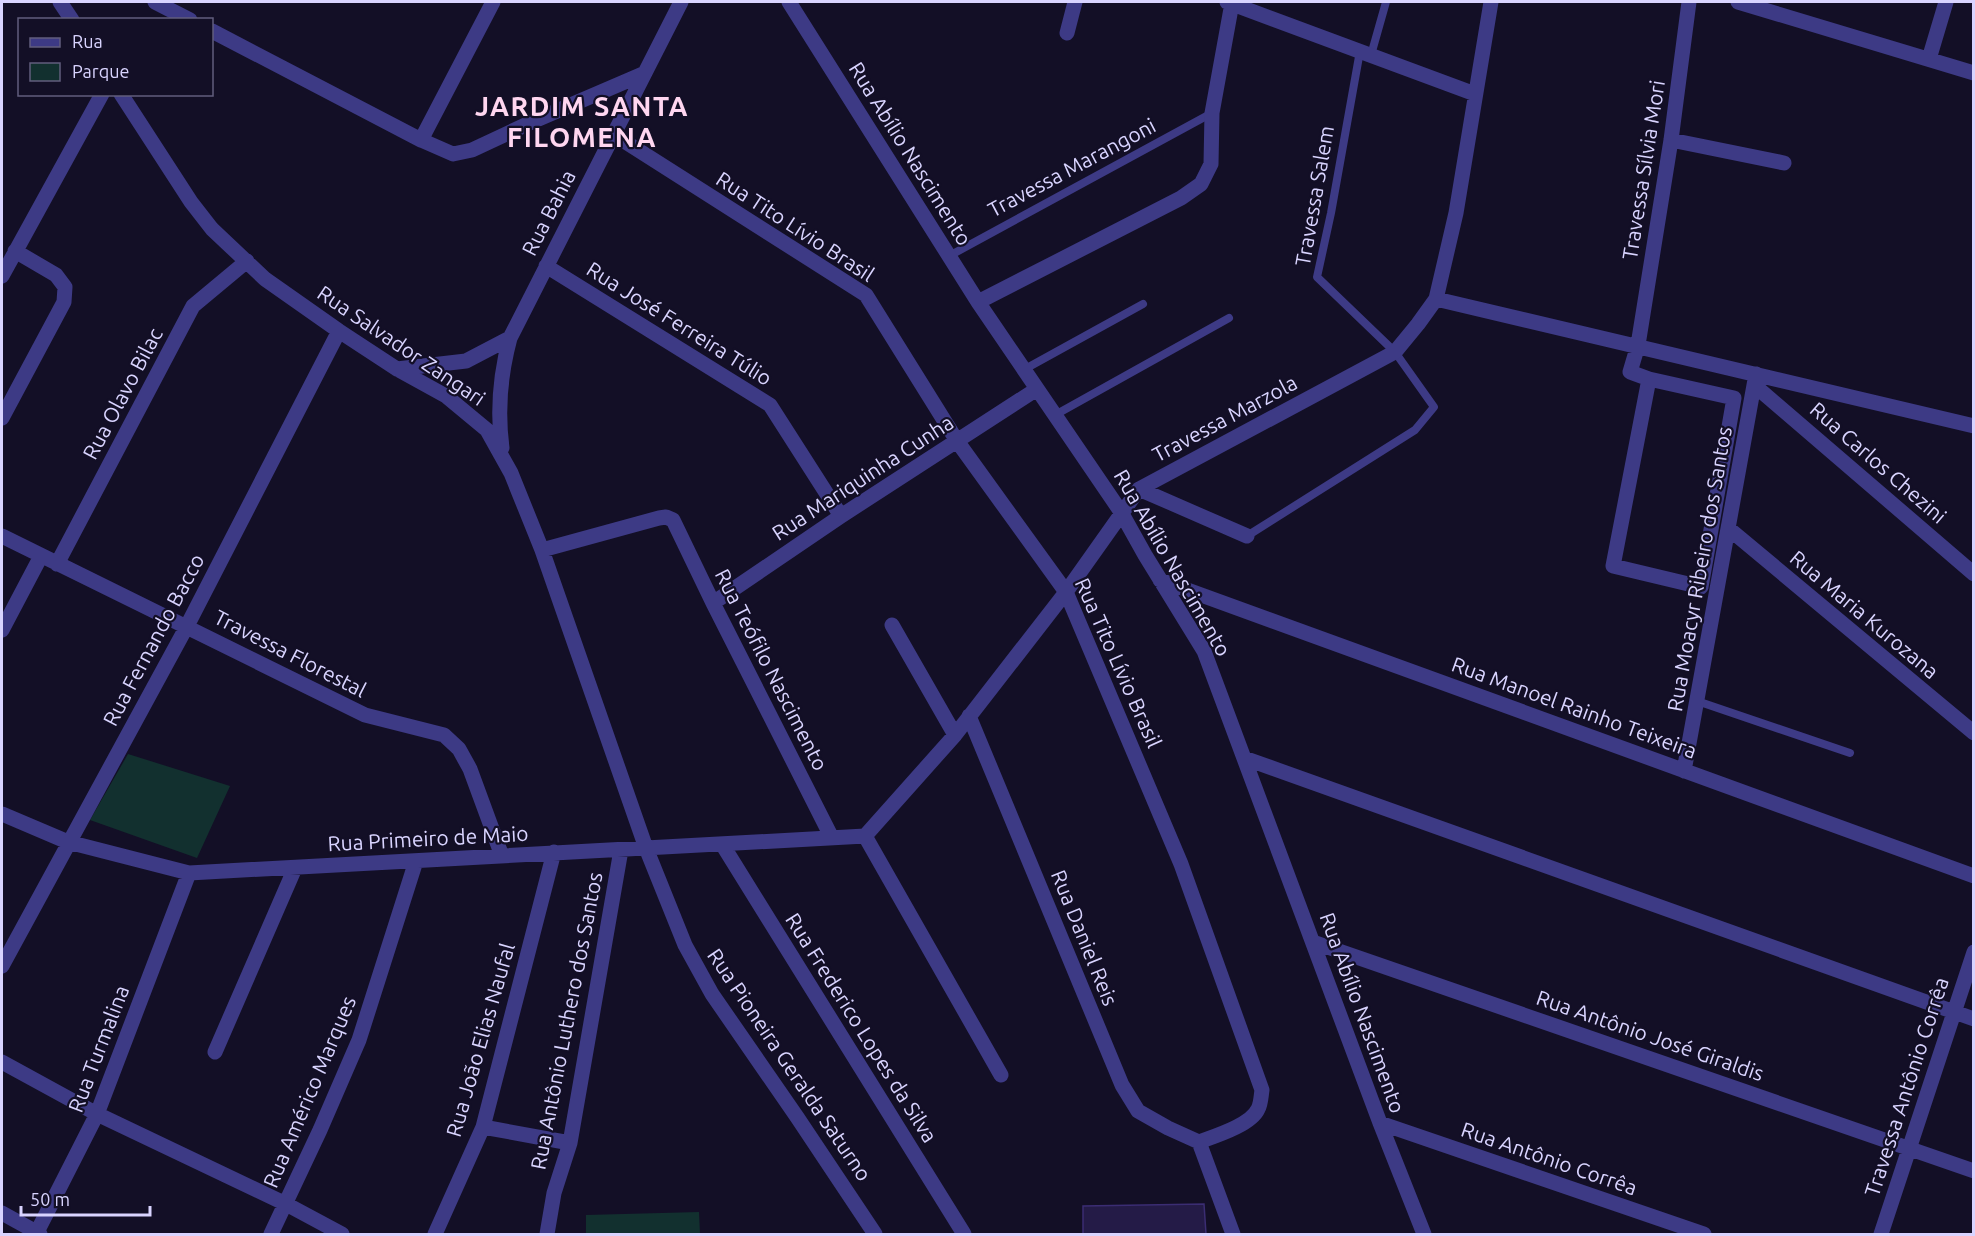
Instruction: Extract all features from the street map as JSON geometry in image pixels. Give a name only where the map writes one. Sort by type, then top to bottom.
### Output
[{"type":"street","points":[[60,2],[71,18]]},
{"type":"street","points":[[155,2],[186,18]]},
{"type":"street","name":"Rua Bahia","points":[[503,456],[499,424],[499,391],[510,338],[681,2]]},
{"type":"street","name":"Rua Abílio Nascimento","points":[[789,2],[978,302],[1121,512],[1204,651],[1380,1123],[1424,1234]]},
{"type":"street","points":[[1067,33],[1076,2]]},
{"type":"street","points":[[978,302],[1180,198],[1201,184],[1210,164],[1212,113],[1229,2],[1475,94]]},
{"type":"street","name":"Travessa Marzola","points":[[865,836],[955,735],[1066,592],[1139,489],[1395,352],[1418,324],[1436,299],[1456,213],[1491,2]]},
{"type":"street","name":"Travessa Sílvia Mori","points":[[1649,379],[1630,372],[1638,345],[1671,140],[1689,2]]},
{"type":"street","points":[[1738,2],[1974,73]]},
{"type":"street","points":[[1929,60],[1946,2]]},
{"type":"street","points":[[421,140],[486,4]]},
{"type":"street","points":[[213,32],[421,140],[453,154],[472,150],[644,74]]},
{"type":"street","points":[[2,276],[101,96]]},
{"type":"street","name":"Rua Salvador Zangari","points":[[122,96],[191,202],[212,229],[266,279],[339,332],[397,369],[446,396],[487,430],[503,456],[543,550],[646,848]]},
{"type":"street","name":"Rua Tito Lívio Brasil","points":[[613,134],[866,295],[957,441],[1066,592],[1180,864],[1262,1090],[1258,1111],[1245,1122],[1199,1142]]},
{"type":"street","points":[[1671,140],[1784,163]]},
{"type":"street","points":[[2,418],[64,302],[65,286],[56,275],[15,251]]},
{"type":"street","name":"Rua Olavo Bilac","points":[[57,564],[193,306],[247,261]]},
{"type":"street","name":"Rua José Ferreira Túlio","points":[[546,266],[770,405],[842,516]]},
{"type":"street","points":[[1436,299],[1638,345],[1755,380],[1974,426]]},
{"type":"street","name":"Rua Fernando Bacco","points":[[2,966],[187,626],[339,332]]},
{"type":"street","points":[[397,369],[466,361],[510,338]]},
{"type":"street","points":[[1649,379],[1734,398],[1701,587],[1613,566],[1649,379]]},
{"type":"street","name":"Rua Moacyr Ribeiro dos Santos","points":[[1684,771],[1755,380]]},
{"type":"street","name":"Rua Carlos Chezini","points":[[1755,380],[1974,574]]},
{"type":"street","name":"Rua Mariquinha Cunha","points":[[713,603],[1037,389]]},
{"type":"street","points":[[1139,489],[1247,536]]},
{"type":"street","name":"Rua Teófilo Nascimento","points":[[543,550],[659,518],[666,517],[673,520],[832,838]]},
{"type":"street","name":"Rua Maria Kurozana","points":[[1728,528],[1974,733]]},
{"type":"street","name":"Travessa Florestal","points":[[2,536],[365,715],[444,735],[459,749],[470,769],[502,856]]},
{"type":"street","points":[[2,630],[41,556]]},
{"type":"street","name":"Rua Manoel Rainho Teixeira","points":[[1160,580],[1974,876]]},
{"type":"street","points":[[892,625],[955,735]]},
{"type":"street","name":"Rua Daniel Reis","points":[[969,716],[1122,1085],[1138,1111],[1199,1142]]},
{"type":"street","points":[[1244,758],[1974,1019]]},
{"type":"street","name":"Rua Primeiro de Maio","points":[[2,814],[68,842],[189,873],[865,836]]},
{"type":"street","points":[[865,836],[1000,1075]]},
{"type":"street","name":"Rua Frederico Lopes da Silva","points":[[722,844],[964,1234]]},
{"type":"street","name":"Rua Pioneira Geralda Saturno","points":[[646,848],[685,945],[712,994],[875,1234]]},
{"type":"street","name":"Rua Antônio Luthero dos Santos","points":[[547,1234],[554,1193],[570,1143],[621,850]]},
{"type":"street","name":"Rua João Elias Naufal","points":[[435,1234],[483,1127],[554,852]]},
{"type":"street","name":"Rua Américo Marques","points":[[271,1234],[358,1040],[416,861]]},
{"type":"street","points":[[215,1053],[295,868]]},
{"type":"street","name":"Rua Turmalina","points":[[38,1234],[97,1114],[189,873]]},
{"type":"street","name":"Rua Antônio José Giraldis","points":[[1313,942],[1974,1171]]},
{"type":"street","name":"Travessa Antônio Corrêa","points":[[1881,1234],[1974,952]]},
{"type":"street","points":[[2,1062],[97,1114],[286,1204],[342,1234]]},
{"type":"street","name":"Rua Antônio Corrêa","points":[[1380,1123],[1704,1234]]},
{"type":"street","points":[[483,1127],[570,1143]]},
{"type":"street","points":[[1199,1142],[1233,1234]]},
{"type":"street","points":[[2,1213],[38,1234]]},
{"type":"lane","points":[[1366,53],[1386,2]]},
{"type":"lane","name":"Travessa Salem","points":[[1366,53],[1317,278],[1395,352]]},
{"type":"lane","name":"Travessa Marangoni","points":[[949,255],[1212,113]]},
{"type":"lane","points":[[1025,369],[1143,304]]},
{"type":"lane","points":[[1055,415],[1228,318]]},
{"type":"lane","points":[[1247,536],[1415,430],[1434,407],[1395,352]]},
{"type":"lane","points":[[1697,701],[1850,753]]},
{"type":"green space","points":[[128,754],[230,786],[197,858],[90,820]]},
{"type":"green space","points":[[699,1212],[700,1234],[586,1234],[586,1215]]},
{"type":"building","points":[[1204,1204],[1206,1234],[1083,1234],[1083,1206]]},
{"type":"district","name":"JARDIM SANTA FILOMENA","points":[[582,122]]}]
